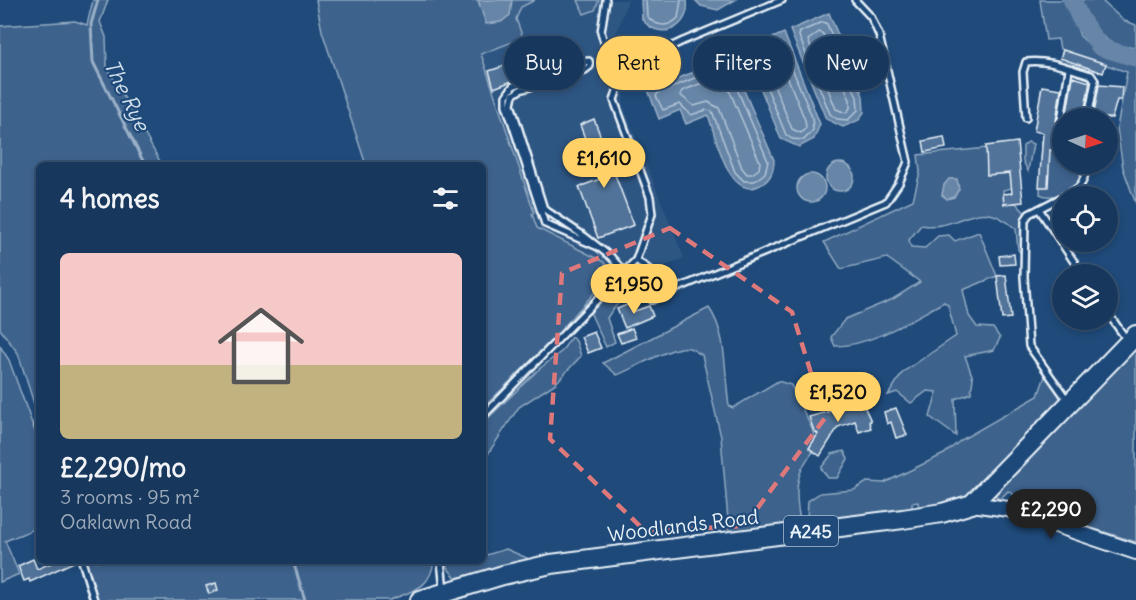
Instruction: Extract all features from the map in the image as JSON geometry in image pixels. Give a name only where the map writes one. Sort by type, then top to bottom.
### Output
[{"type":"main road","name":"Woodlands Road","points":[[420,600],[445,591],[551,564],[942,513],[972,504],[1069,402],[1133,339]]},
{"type":"street","points":[[972,504],[1008,510],[1136,552]]},
{"type":"lane","points":[[602,36],[606,0]]},
{"type":"lane","points":[[681,42],[782,0]]},
{"type":"lane","points":[[652,300],[886,202],[899,183],[908,162],[884,56],[871,17],[855,0]]},
{"type":"lane","points":[[598,248],[545,224],[506,105],[506,96],[513,86],[589,61],[590,66],[585,70],[520,90],[513,95],[511,104],[544,210],[550,216],[585,236],[611,257],[624,272]]},
{"type":"lane","points":[[1026,118],[1023,72],[1026,62],[1051,62],[1091,75],[1095,81],[1090,108]]},
{"type":"lane","points":[[1063,108],[1069,69]]},
{"type":"lane","points":[[486,413],[636,260],[652,214],[650,197],[614,100],[617,90]]},
{"type":"lane","points":[[1052,202],[1025,220],[1027,336],[1029,346],[1069,402]]},
{"type":"lane","points":[[1039,209],[1075,264]]},
{"type":"lane","points":[[544,220],[545,215],[550,216]]},
{"type":"lane","points":[[636,260],[675,289]]},
{"type":"lane","points":[[1118,323],[1133,339]]},
{"type":"lane","points":[[83,564],[94,600]]},
{"type":"lane","points":[[441,564],[445,591]]},
{"type":"highlighted area","points":[[670,228],[792,312],[825,418],[744,526],[645,531],[550,439],[562,273]]},
{"type":"shaded area","points":[[93,0],[108,0],[100,22],[106,37],[107,67],[160,162],[36,162],[36,410],[18,353],[0,329],[0,26],[75,21],[87,25]]},
{"type":"shaded area","points":[[316,0],[535,0],[521,7],[516,19],[522,36],[504,36],[504,45],[481,54],[534,212],[532,214],[537,228],[604,262],[611,274],[553,339],[486,405],[486,162],[365,162],[322,31]]},
{"type":"shaded area","points":[[535,0],[578,0],[584,14],[595,10],[599,0],[628,0],[615,36],[596,36],[596,90],[625,90],[623,105],[684,258],[664,266],[644,293],[620,284],[604,262],[537,229],[532,214],[534,212],[481,53],[504,45],[504,90],[584,90],[584,36],[522,36],[516,19],[521,7]]},
{"type":"shaded area","points":[[578,0],[599,0],[595,10],[584,14]]},
{"type":"shaded area","points":[[1040,0],[1067,0],[1080,36],[1091,46],[1136,61],[1136,204],[1123,168],[1118,135],[1127,72],[1060,49],[1058,39],[1046,40]]},
{"type":"shaded area","points":[[1080,0],[1101,0],[1123,20],[1136,25],[1136,47],[1125,47],[1107,40],[1095,27]]},
{"type":"shaded area","points":[[1042,140],[1052,141],[1052,174],[1080,174],[1080,180],[1073,186],[1052,186],[1052,196],[1040,194]]},
{"type":"shaded area","points":[[1028,142],[1033,144],[1028,171],[1023,161],[1023,146]]},
{"type":"shaded area","points":[[987,148],[987,175],[1010,173],[1012,188],[1003,190],[1004,204],[1016,203],[1026,214],[1021,253],[1018,250],[1016,229],[990,214],[969,216],[935,226],[921,225],[909,240],[911,247],[925,248],[938,236],[949,235],[955,241],[979,232],[997,276],[963,290],[969,316],[977,327],[993,328],[1000,338],[994,350],[965,356],[973,378],[971,393],[955,399],[956,436],[930,417],[937,392],[927,391],[911,403],[897,392],[888,395],[903,372],[956,336],[948,305],[944,302],[877,337],[849,345],[835,346],[831,337],[845,319],[893,299],[920,282],[887,258],[841,269],[824,242],[913,200],[920,172],[918,155]]},
{"type":"shaded area","points":[[644,272],[654,279],[648,287],[637,289],[619,302],[607,318],[615,342],[606,347],[590,312],[621,281],[636,273]]},
{"type":"shaded area","points":[[709,308],[722,342],[729,406],[733,408],[778,381],[791,385],[812,429],[815,439],[809,448],[813,452],[799,476],[797,502],[800,521],[797,525],[729,532],[721,437],[702,355],[689,348],[674,350],[617,375],[603,363]]},
{"type":"shaded area","points":[[571,337],[576,341],[581,356],[556,383],[519,407],[486,460],[486,420],[539,369],[562,351]]},
{"type":"shaded area","points":[[1136,343],[1136,542],[1018,505],[1013,494],[1008,491],[1000,499],[996,497],[996,490]]},
{"type":"shaded area","points":[[0,346],[9,360],[36,435],[36,528],[5,541],[19,574],[0,582]]},
{"type":"shaded area","points":[[1045,376],[1060,395],[1061,402],[971,493],[950,503],[919,510],[918,502],[912,503],[912,511],[811,523],[807,519],[808,501],[820,493],[854,490],[867,482],[884,483],[944,454],[961,440],[1038,396]]},
{"type":"shaded area","points":[[844,451],[848,459],[837,478],[828,478],[821,468],[832,454]]},
{"type":"shaded area","points":[[506,549],[527,558],[523,563],[456,578],[449,570],[448,564],[486,564],[486,555]]},
{"type":"shaded area","points":[[87,564],[433,564],[425,583],[413,591],[390,600],[98,600]]},
{"type":"water","points":[[478,0],[512,0],[510,15],[501,22],[486,24]]},
{"type":"water","points":[[641,0],[687,0],[687,10],[679,25],[665,31],[657,30],[642,19]]},
{"type":"water","points":[[695,0],[735,0],[718,10],[701,6]]},
{"type":"water","points":[[829,13],[838,36],[805,36],[805,67],[790,30]]},
{"type":"water","points":[[793,56],[820,124],[814,139],[799,147],[781,139],[761,90],[793,90]]},
{"type":"water","points":[[693,72],[693,90],[744,90],[774,160],[773,171],[768,180],[751,188],[741,185],[733,177],[720,152],[708,115],[686,124],[680,110],[659,119],[648,90],[681,90],[681,77]]},
{"type":"water","points":[[814,90],[861,90],[864,112],[859,120],[843,127],[826,119]]},
{"type":"water","points":[[840,163],[850,167],[854,177],[850,187],[840,191],[830,187],[826,177],[830,167]]},
{"type":"water","points":[[811,174],[821,178],[825,188],[821,198],[811,202],[801,198],[797,188],[801,178]]},
{"type":"water","points":[[949,179],[957,179],[959,189],[954,197],[947,199],[942,195],[944,185]]},
{"type":"building","points":[[1063,50],[1106,64],[1103,73],[1060,58]]},
{"type":"building","points":[[504,66],[504,84],[494,88],[489,71]]},
{"type":"building","points":[[1073,77],[1090,82],[1085,108],[1068,108]]},
{"type":"building","points":[[1099,85],[1122,87],[1121,100],[1117,100],[1115,108],[1095,108]]},
{"type":"building","points":[[1042,86],[1061,89],[1058,108],[1052,108],[1052,150],[1050,150],[1048,187],[1039,187],[1043,133],[1034,131]]},
{"type":"building","points":[[594,119],[634,225],[598,238],[579,187],[600,179],[580,125]]},
{"type":"building","points":[[944,137],[946,148],[925,152],[923,141]]},
{"type":"building","points":[[1017,142],[1023,202],[1004,204],[1003,194],[1012,193],[1010,173],[987,175],[986,146]]},
{"type":"building","points":[[1014,254],[1015,264],[1000,265],[999,256]]},
{"type":"building","points":[[1006,275],[1011,318],[1002,319],[997,276]]},
{"type":"building","points":[[629,304],[632,312],[649,306],[653,316],[625,328],[617,309]]},
{"type":"building","points":[[632,328],[636,338],[621,343],[617,334]]},
{"type":"building","points":[[594,332],[601,348],[588,353],[581,337]]},
{"type":"building","points":[[853,398],[855,406],[863,404],[871,421],[869,422],[871,428],[859,432],[855,421],[838,427],[820,456],[809,448],[818,434],[814,431],[809,417],[838,409],[836,403]]},
{"type":"building","points":[[896,408],[907,435],[896,438],[891,422],[887,424],[884,412]]},
{"type":"building","points":[[33,559],[37,569],[49,564],[69,564],[30,582],[29,579],[24,581],[18,566]]},
{"type":"building","points":[[216,583],[218,590],[209,594],[206,586]]},
{"type":"waterway","name":"The Rye","points":[[98,0],[91,24],[93,62],[143,162]]},
{"type":"waterway","points":[[1072,0],[1080,18],[1100,47],[1136,58]]},
{"type":"waterway","name":"The Rye","points":[[294,564],[305,600]]}]
